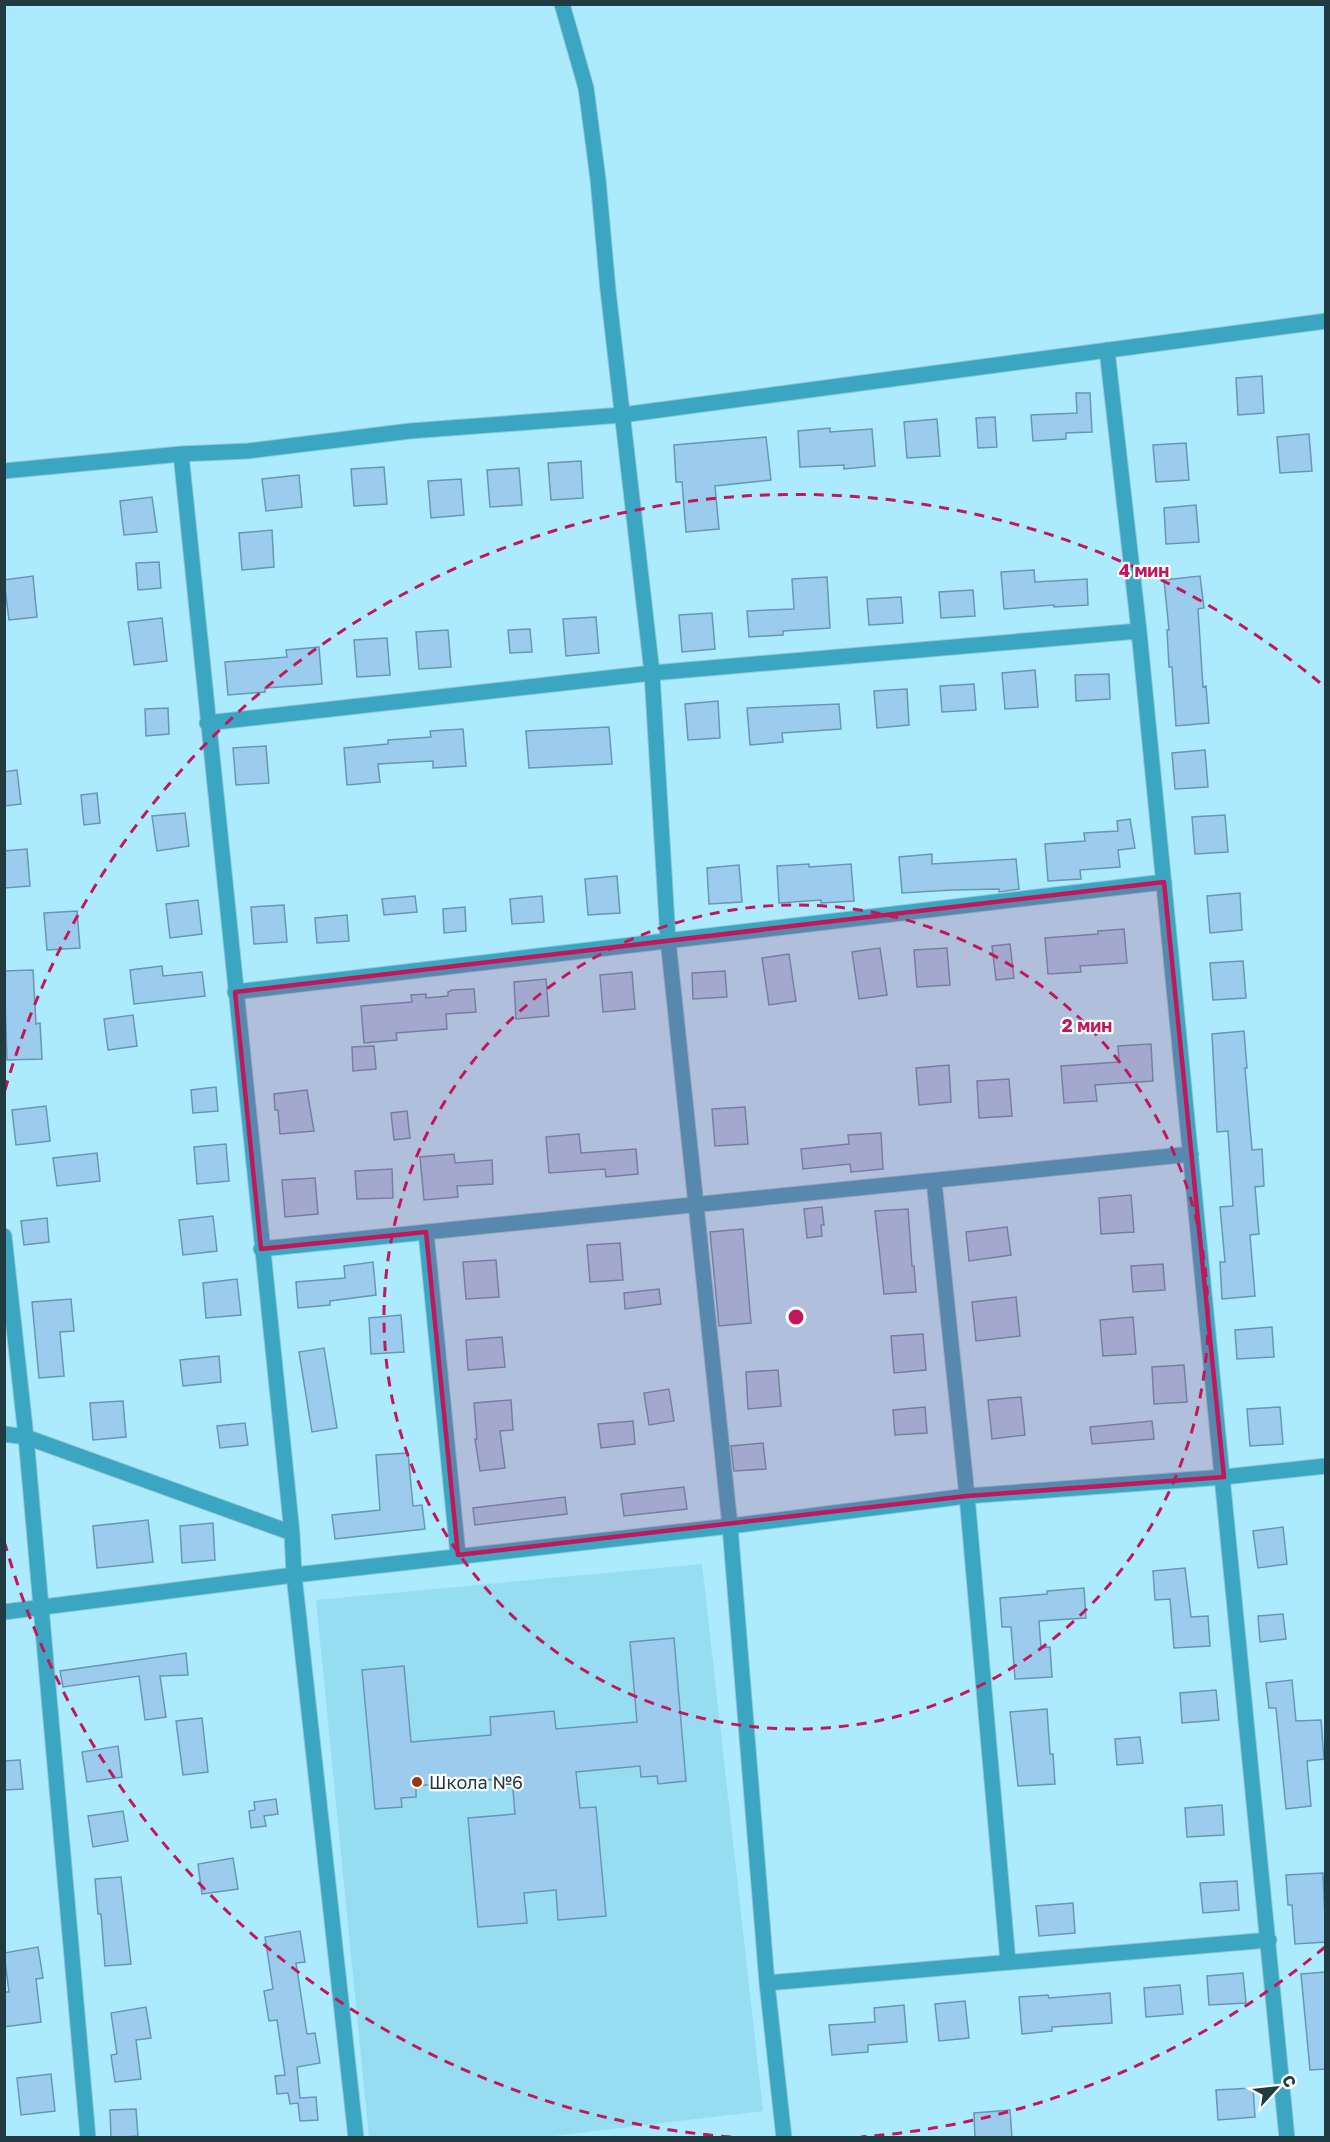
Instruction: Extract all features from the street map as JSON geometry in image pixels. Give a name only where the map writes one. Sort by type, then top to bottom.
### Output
[{"type":"street","points":[[562,4],[586,88],[652,673],[668,940],[730,1526],[767,1983],[784,2138]]},
{"type":"street","points":[[4,471],[248,450],[410,431],[622,415],[1326,321]]},
{"type":"street","points":[[1107,350],[1140,632],[1287,2138]]},
{"type":"street","points":[[181,454],[292,1533],[294,1575],[356,2138]]},
{"type":"street","points":[[207,723],[652,673],[1140,632]]},
{"type":"street","points":[[235,992],[1164,882]]},
{"type":"street","points":[[261,1248],[1191,1154]]},
{"type":"street","points":[[934,1181],[967,1496],[1008,1962]]},
{"type":"street","points":[[426,1232],[458,1556]]},
{"type":"street","points":[[4,1236],[26,1437],[88,2138]]},
{"type":"street","points":[[4,1434],[26,1437],[292,1533]]},
{"type":"street","points":[[4,1612],[294,1575],[730,1526],[967,1496],[1224,1477],[1326,1466]]},
{"type":"street","points":[[767,1983],[1269,1940]]},
{"type":"highlighted area","points":[[1164,882],[1224,1477],[967,1496],[458,1555],[426,1232],[261,1249],[235,992]]},
{"type":"shaded area","points":[[702,1564],[763,2111],[545,2137],[369,2137],[316,1600]]},
{"type":"building","points":[[1262,376],[1264,413],[1238,415],[1236,378]]},
{"type":"building","points":[[1076,393],[1090,393],[1092,432],[1066,433],[1066,439],[1033,441],[1031,415],[1077,413]]},
{"type":"building","points":[[995,417],[997,447],[978,448],[976,418]]},
{"type":"building","points":[[937,419],[940,456],[907,458],[904,422]]},
{"type":"building","points":[[830,428],[830,432],[872,429],[875,466],[844,469],[844,465],[800,467],[798,431]]},
{"type":"building","points":[[1309,434],[1312,471],[1280,473],[1277,437]]},
{"type":"building","points":[[766,437],[771,480],[715,486],[719,529],[686,532],[682,482],[676,482],[674,445]]},
{"type":"building","points":[[1186,443],[1189,480],[1156,482],[1153,445]]},
{"type":"building","points":[[581,461],[583,498],[551,500],[548,463]]},
{"type":"building","points":[[384,467],[387,504],[354,506],[351,469]]},
{"type":"building","points":[[519,468],[522,505],[490,507],[487,470]]},
{"type":"building","points":[[299,475],[302,507],[266,511],[262,479]]},
{"type":"building","points":[[461,479],[464,515],[431,518],[428,481]]},
{"type":"building","points":[[152,497],[157,532],[124,535],[120,501]]},
{"type":"building","points":[[1196,505],[1199,542],[1166,544],[1164,508]]},
{"type":"building","points":[[272,530],[274,567],[242,570],[239,533]]},
{"type":"building","points":[[159,562],[161,588],[138,590],[136,563]]},
{"type":"building","points":[[1034,570],[1035,582],[1087,579],[1088,605],[1004,609],[1001,572]]},
{"type":"building","points":[[33,576],[37,617],[9,620],[4,580]]},
{"type":"building","points":[[1200,576],[1204,608],[1198,609],[1203,687],[1206,686],[1209,723],[1176,726],[1172,667],[1169,667],[1167,630],[1169,630],[1164,580]]},
{"type":"building","points":[[827,577],[830,628],[783,631],[783,635],[749,637],[747,611],[794,609],[792,579]]},
{"type":"building","points":[[973,590],[975,616],[941,618],[939,592]]},
{"type":"building","points":[[901,597],[903,623],[869,625],[867,599]]},
{"type":"building","points":[[712,613],[715,649],[682,652],[679,615]]},
{"type":"building","points":[[596,617],[599,653],[566,656],[563,619]]},
{"type":"building","points":[[162,618],[167,661],[134,665],[128,622]]},
{"type":"building","points":[[530,629],[532,652],[510,653],[508,630]]},
{"type":"building","points":[[448,630],[451,667],[419,669],[416,632]]},
{"type":"building","points":[[387,638],[390,675],[357,677],[354,640]]},
{"type":"building","points":[[319,647],[322,684],[265,688],[265,692],[228,695],[225,662],[287,657],[286,650]]},
{"type":"building","points":[[1035,670],[1038,707],[1005,709],[1002,673]]},
{"type":"building","points":[[1109,674],[1110,699],[1076,701],[1075,675]]},
{"type":"building","points":[[974,684],[976,710],[942,712],[940,686]]},
{"type":"building","points":[[907,689],[909,725],[877,728],[874,691]]},
{"type":"building","points":[[718,701],[720,738],[688,740],[685,704]]},
{"type":"building","points":[[839,704],[841,729],[782,733],[783,742],[750,745],[747,708]]},
{"type":"building","points":[[168,708],[169,734],[146,736],[145,709]]},
{"type":"building","points":[[609,727],[612,764],[529,768],[526,731]]},
{"type":"building","points":[[463,729],[466,766],[433,768],[433,761],[378,764],[380,782],[347,785],[344,748],[388,744],[388,740],[431,737],[430,731]]},
{"type":"building","points":[[266,746],[269,783],[236,785],[233,748]]},
{"type":"building","points":[[1205,750],[1208,787],[1175,789],[1172,753]]},
{"type":"building","points":[[17,770],[21,804],[4,806],[4,772]]},
{"type":"building","points":[[97,793],[100,823],[84,825],[81,795]]},
{"type":"building","points":[[185,813],[189,846],[157,851],[152,816]]},
{"type":"building","points":[[1225,815],[1228,852],[1195,854],[1192,817]]},
{"type":"building","points":[[1130,819],[1135,848],[1118,850],[1120,867],[1080,870],[1081,879],[1048,881],[1045,844],[1085,841],[1084,833],[1118,831],[1117,821]]},
{"type":"building","points":[[27,849],[30,886],[4,888],[4,851]]},
{"type":"building","points":[[932,854],[932,864],[1016,859],[1019,889],[999,892],[999,889],[902,893],[899,857]]},
{"type":"building","points":[[809,864],[809,867],[851,864],[854,901],[821,903],[821,900],[779,903],[777,866]]},
{"type":"building","points":[[739,865],[742,902],[709,904],[707,868]]},
{"type":"building","points":[[617,876],[620,913],[588,915],[585,879]]},
{"type":"building","points":[[1240,893],[1242,930],[1210,933],[1207,896]]},
{"type":"building","points":[[415,896],[417,912],[384,915],[382,899]]},
{"type":"building","points":[[542,896],[544,922],[512,924],[510,899]]},
{"type":"building","points":[[198,900],[202,934],[170,938],[166,904]]},
{"type":"building","points":[[284,905],[287,942],[254,944],[251,907]]},
{"type":"building","points":[[465,907],[466,931],[444,933],[443,909]]},
{"type":"building","points":[[77,911],[80,948],[47,950],[44,913]]},
{"type":"building","points":[[347,915],[349,941],[317,943],[315,918]]},
{"type":"building","points":[[1124,929],[1127,963],[1080,966],[1081,972],[1048,974],[1045,938],[1098,934],[1098,931]]},
{"type":"building","points":[[1010,944],[1014,978],[996,980],[992,946]]},
{"type":"building","points":[[880,948],[887,995],[859,999],[852,952]]},
{"type":"building","points":[[947,948],[950,985],[917,987],[914,950]]},
{"type":"building","points":[[789,954],[796,1001],[769,1005],[762,958]]},
{"type":"building","points":[[1243,961],[1246,998],[1213,1000],[1210,963]]},
{"type":"building","points":[[162,966],[163,976],[202,972],[205,996],[134,1004],[130,970]]},
{"type":"building","points":[[33,970],[36,1024],[40,1023],[42,1059],[7,1060],[4,971]]},
{"type":"building","points":[[725,971],[727,997],[693,999],[692,973]]},
{"type":"building","points":[[632,972],[635,1009],[603,1012],[600,975]]},
{"type":"building","points":[[546,979],[549,1016],[516,1019],[514,982]]},
{"type":"building","points":[[474,989],[476,1012],[446,1014],[447,1029],[396,1033],[397,1040],[364,1043],[361,1006],[412,1002],[411,995],[426,994],[426,998],[448,996],[448,992],[452,990]]},
{"type":"building","points":[[133,1015],[137,1046],[108,1050],[104,1019]]},
{"type":"building","points":[[1244,1031],[1252,1150],[1262,1149],[1264,1186],[1255,1187],[1259,1234],[1250,1235],[1255,1296],[1222,1299],[1220,1262],[1225,1262],[1220,1207],[1233,1206],[1228,1131],[1217,1132],[1212,1034]]},
{"type":"building","points":[[1151,1044],[1153,1081],[1095,1085],[1097,1101],[1064,1103],[1061,1066],[1119,1062],[1118,1046]]},
{"type":"building","points":[[374,1046],[376,1069],[353,1071],[352,1047]]},
{"type":"building","points":[[949,1065],[951,1102],[919,1105],[916,1068]]},
{"type":"building","points":[[1009,1079],[1012,1116],[979,1118],[977,1081]]},
{"type":"building","points":[[216,1087],[218,1111],[193,1113],[191,1090]]},
{"type":"building","points":[[307,1090],[314,1131],[280,1134],[274,1094]]},
{"type":"building","points":[[46,1106],[50,1141],[16,1145],[12,1110]]},
{"type":"building","points":[[745,1107],[748,1144],[715,1146],[712,1109]]},
{"type":"building","points":[[407,1111],[410,1138],[394,1140],[391,1113]]},
{"type":"building","points":[[881,1133],[883,1169],[851,1172],[850,1164],[803,1169],[801,1149],[849,1144],[848,1135]]},
{"type":"building","points":[[579,1134],[581,1153],[636,1149],[638,1174],[606,1177],[605,1169],[549,1173],[546,1137]]},
{"type":"building","points":[[226,1144],[229,1181],[197,1184],[194,1147]]},
{"type":"building","points":[[97,1153],[100,1181],[57,1186],[53,1158]]},
{"type":"building","points":[[454,1154],[455,1163],[492,1160],[493,1184],[457,1186],[458,1197],[424,1200],[420,1157]]},
{"type":"building","points":[[392,1169],[393,1198],[357,1199],[355,1171]]},
{"type":"building","points":[[315,1178],[318,1214],[285,1217],[282,1180]]},
{"type":"building","points":[[1131,1195],[1134,1232],[1101,1234],[1099,1198]]},
{"type":"building","points":[[822,1207],[824,1225],[821,1225],[822,1236],[807,1238],[804,1209]]},
{"type":"building","points":[[908,1209],[916,1292],[884,1294],[875,1211]]},
{"type":"building","points":[[213,1216],[217,1251],[183,1255],[179,1220]]},
{"type":"building","points":[[47,1218],[49,1242],[24,1245],[21,1221]]},
{"type":"building","points":[[1007,1227],[1011,1255],[969,1261],[966,1232]]},
{"type":"building","points":[[743,1229],[751,1323],[719,1326],[710,1232]]},
{"type":"building","points":[[620,1243],[623,1280],[590,1282],[587,1245]]},
{"type":"building","points":[[496,1260],[499,1297],[466,1299],[463,1262]]},
{"type":"building","points":[[373,1262],[376,1295],[330,1301],[330,1305],[298,1308],[296,1282],[345,1278],[344,1266]]},
{"type":"building","points":[[1163,1264],[1165,1290],[1133,1292],[1131,1266]]},
{"type":"building","points":[[237,1279],[241,1315],[206,1318],[203,1283]]},
{"type":"building","points":[[659,1289],[661,1304],[625,1309],[624,1293]]},
{"type":"building","points":[[1016,1297],[1020,1336],[976,1341],[972,1302]]},
{"type":"building","points":[[71,1299],[74,1331],[60,1332],[64,1376],[39,1378],[32,1302]]},
{"type":"building","points":[[401,1315],[404,1352],[371,1354],[369,1318]]},
{"type":"building","points":[[1133,1317],[1136,1354],[1103,1356],[1100,1320]]},
{"type":"building","points":[[1272,1327],[1274,1357],[1237,1359],[1235,1330]]},
{"type":"building","points":[[923,1334],[926,1370],[894,1373],[891,1336]]},
{"type":"building","points":[[502,1337],[505,1367],[468,1370],[466,1340]]},
{"type":"building","points":[[324,1348],[337,1428],[312,1432],[299,1352]]},
{"type":"building","points":[[219,1356],[221,1382],[183,1386],[180,1360]]},
{"type":"building","points":[[1184,1365],[1187,1402],[1154,1404],[1152,1367]]},
{"type":"building","points":[[778,1370],[781,1406],[748,1409],[746,1372]]},
{"type":"building","points":[[669,1389],[674,1421],[649,1425],[644,1393]]},
{"type":"building","points":[[1021,1397],[1025,1435],[992,1439],[988,1400]]},
{"type":"building","points":[[511,1400],[513,1430],[500,1431],[505,1468],[480,1471],[475,1439],[477,1439],[474,1403]]},
{"type":"building","points":[[123,1401],[126,1437],[93,1440],[90,1403]]},
{"type":"building","points":[[925,1407],[927,1433],[895,1435],[893,1410]]},
{"type":"building","points":[[1280,1407],[1283,1444],[1250,1446],[1247,1409]]},
{"type":"building","points":[[633,1421],[635,1444],[601,1448],[598,1424]]},
{"type":"building","points":[[1152,1421],[1154,1439],[1092,1444],[1090,1427]]},
{"type":"building","points":[[245,1423],[248,1445],[220,1448],[217,1426]]},
{"type":"building","points":[[763,1443],[766,1469],[734,1471],[731,1446]]},
{"type":"building","points":[[408,1453],[413,1506],[422,1505],[425,1529],[335,1539],[332,1515],[380,1510],[376,1455]]},
{"type":"building","points":[[684,1487],[687,1509],[624,1516],[621,1494]]},
{"type":"building","points":[[565,1497],[567,1514],[475,1525],[473,1508]]},
{"type":"building","points":[[148,1520],[153,1562],[97,1568],[93,1526]]},
{"type":"building","points":[[213,1523],[215,1560],[182,1563],[180,1526]]},
{"type":"building","points":[[1283,1527],[1287,1564],[1258,1568],[1253,1531]]},
{"type":"building","points":[[1185,1568],[1191,1617],[1208,1616],[1210,1646],[1174,1648],[1170,1599],[1155,1600],[1153,1571]]},
{"type":"building","points":[[1084,1588],[1086,1618],[1039,1621],[1041,1648],[1050,1647],[1052,1677],[1015,1679],[1011,1627],[1002,1627],[1000,1598]]},
{"type":"building","points":[[1283,1614],[1286,1639],[1260,1642],[1258,1616]]},
{"type":"building","name":"Школа №6","points":[[674,1638],[686,1781],[658,1784],[657,1776],[641,1777],[640,1766],[576,1772],[580,1808],[596,1807],[606,1916],[558,1920],[556,1890],[524,1893],[527,1923],[478,1927],[468,1818],[515,1814],[512,1778],[416,1786],[416,1797],[401,1798],[402,1807],[375,1809],[362,1670],[404,1666],[411,1742],[491,1735],[490,1717],[554,1711],[556,1729],[637,1722],[630,1642]]},
{"type":"building","points":[[186,1653],[188,1675],[160,1676],[166,1717],[145,1720],[139,1676],[63,1687],[60,1671]]},
{"type":"building","points":[[1292,1680],[1296,1721],[1321,1720],[1324,1759],[1307,1761],[1311,1806],[1286,1809],[1276,1708],[1269,1708],[1266,1683]]},
{"type":"building","points":[[1216,1690],[1219,1720],[1182,1723],[1180,1693]]},
{"type":"building","points":[[1047,1709],[1055,1784],[1018,1786],[1010,1712]]},
{"type":"building","points":[[202,1718],[208,1772],[183,1775],[176,1721]]},
{"type":"building","points":[[1140,1737],[1143,1763],[1117,1765],[1115,1739]]},
{"type":"building","points":[[118,1746],[122,1777],[87,1782],[82,1752]]},
{"type":"building","points":[[20,1760],[23,1789],[4,1790],[4,1761]]},
{"type":"building","points":[[276,1799],[278,1814],[264,1816],[266,1826],[251,1828],[249,1811],[255,1810],[254,1802]]},
{"type":"building","points":[[1222,1805],[1224,1835],[1187,1837],[1185,1808]]},
{"type":"building","points":[[123,1811],[128,1841],[93,1847],[88,1816]]},
{"type":"building","points":[[233,1858],[238,1889],[202,1894],[198,1864]]},
{"type":"building","points":[[1323,1873],[1326,1942],[1295,1944],[1292,1905],[1288,1905],[1286,1875]]},
{"type":"building","points":[[121,1877],[131,1964],[105,1966],[101,1914],[98,1914],[95,1879]]},
{"type":"building","points":[[1237,1881],[1239,1910],[1203,1913],[1200,1883]]},
{"type":"building","points":[[1073,1903],[1075,1933],[1039,1936],[1036,1906]]},
{"type":"building","points":[[300,1931],[305,1962],[296,1963],[307,2034],[315,2033],[320,2063],[297,2067],[300,2098],[316,2097],[318,2120],[300,2121],[298,2103],[290,2104],[288,2093],[277,2094],[275,2076],[285,2075],[277,2020],[269,2021],[264,1991],[273,1989],[265,1937]]},
{"type":"building","points":[[38,1947],[43,1978],[36,1979],[41,2022],[4,2027],[4,1992],[9,1992],[4,1953]]},
{"type":"building","points":[[1326,1972],[1326,2069],[1310,2070],[1301,1974]]},
{"type":"building","points":[[1243,1973],[1246,2003],[1209,2005],[1207,1976]]},
{"type":"building","points":[[1180,1985],[1183,2014],[1146,2017],[1144,1988]]},
{"type":"building","points":[[1110,1993],[1112,2023],[1052,2027],[1052,2031],[1022,2034],[1019,1997],[1048,1995],[1049,1998]]},
{"type":"building","points":[[965,2001],[969,2038],[939,2041],[935,2004]]},
{"type":"building","points":[[904,2005],[907,2042],[868,2045],[868,2052],[832,2055],[829,2025],[875,2022],[874,2008]]},
{"type":"building","points":[[146,2007],[151,2038],[136,2040],[141,2079],[115,2082],[111,2055],[117,2054],[111,2013]]},
{"type":"building","points":[[51,2074],[55,2111],[21,2115],[17,2078]]},
{"type":"building","points":[[1253,2088],[1255,2117],[1218,2120],[1216,2090]]},
{"type":"building","points":[[136,2109],[138,2136],[111,2138],[110,2110]]},
{"type":"building","points":[[1010,2110],[1012,2138],[975,2138],[974,2113]]},
{"type":"place","name":"Школа №6","points":[[417,1782]]}]
